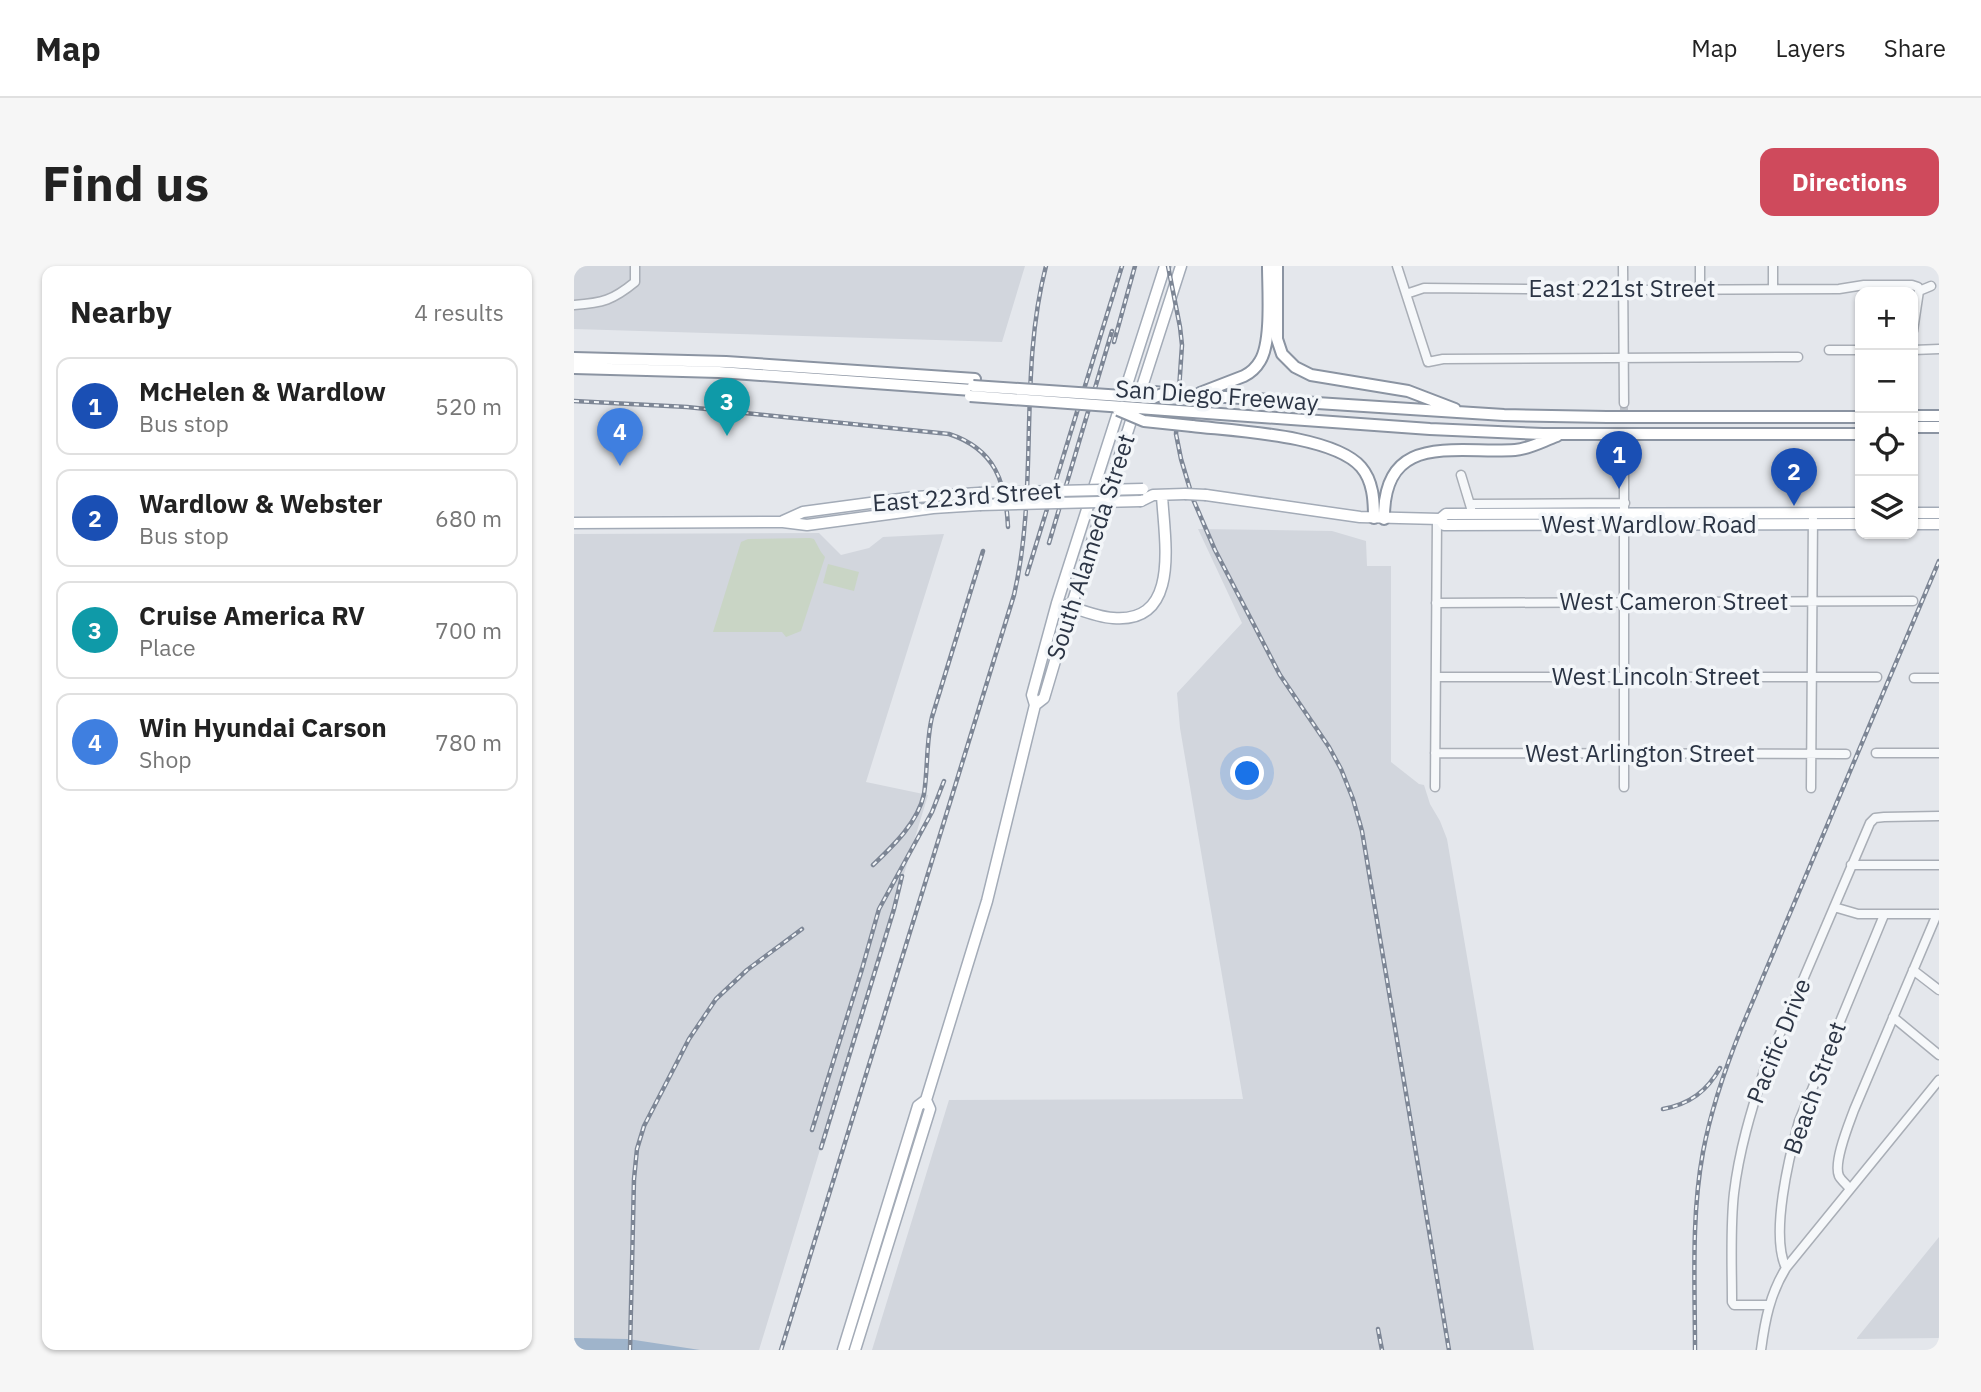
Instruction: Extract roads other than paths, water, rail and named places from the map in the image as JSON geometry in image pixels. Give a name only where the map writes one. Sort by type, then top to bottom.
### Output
[{"type":"highway","points":[[574,366],[719,372],[1194,404],[1231,381],[1250,373],[1261,361],[1267,344],[1268,266]]},
{"type":"highway","points":[[1278,266],[1277,340],[1282,354],[1294,367],[1311,375],[1408,391],[1467,414]]},
{"type":"highway","name":"San Diego Freeway","points":[[574,358],[726,362],[1109,405],[1194,404],[1229,397],[1485,415],[1855,417]]},
{"type":"highway","name":"San Diego Freeway","points":[[574,375],[972,388],[1152,398],[1165,393],[1220,414],[1542,434],[1855,434]]},
{"type":"highway","points":[[1109,405],[1144,421],[1287,438],[1341,453],[1357,463],[1369,479],[1379,518]]},
{"type":"highway","points":[[1485,415],[1504,422],[1527,423],[1855,425]]},
{"type":"highway","points":[[1918,416],[1939,416]]},
{"type":"highway","points":[[1542,434],[1560,427],[1855,425]]},
{"type":"highway","points":[[1918,425],[1939,425]]},
{"type":"highway","points":[[1379,518],[1389,481],[1396,470],[1416,456],[1440,451],[1519,449],[1563,434]]},
{"type":"highway","points":[[1918,434],[1939,434]]},
{"type":"main road","name":"South Alameda Street","points":[[843,1350],[918,1106],[926,1100],[987,901],[1035,705],[1032,695],[1057,603],[1165,266]]},
{"type":"main road","name":"South Alameda Street","points":[[1035,705],[1044,698],[1181,266]]},
{"type":"main road","name":"East 223rd Street","points":[[783,522],[803,512],[915,497],[1143,489],[1158,495]]},
{"type":"main road","name":"East 223rd Street","points":[[574,523],[783,522],[807,525],[980,505],[1141,501],[1158,495],[1185,494],[1335,514],[1439,519]]},
{"type":"main road","points":[[1057,603],[1114,619],[1139,615],[1155,603],[1163,586],[1165,567],[1158,495]]},
{"type":"main road","name":"West Wardlow Road","points":[[1624,514],[1444,525],[1439,519],[1446,514],[1471,509],[1813,519],[1855,523]]},
{"type":"main road","points":[[1918,513],[1939,513]]},
{"type":"main road","name":"West Wardlow Road","points":[[1813,519],[1855,514]]},
{"type":"main road","points":[[1918,524],[1939,524]]},
{"type":"main road","name":"South Alameda Street","points":[[855,1350],[930,1109],[926,1100]]},
{"type":"street","points":[[574,305],[592,304],[617,297],[635,282],[635,266]]},
{"type":"street","points":[[1397,266],[1428,362],[1443,359],[1798,357]]},
{"type":"street","points":[[1623,266],[1624,403]]},
{"type":"street","points":[[1700,266],[1700,290]]},
{"type":"street","points":[[1773,266],[1773,288]]},
{"type":"street","name":"East 221st Street","points":[[1406,294],[1424,288],[1700,290],[1839,289],[1864,285],[1912,285],[1918,287],[1919,291]]},
{"type":"street","points":[[1918,298],[1919,291],[1931,286]]},
{"type":"street","points":[[1918,350],[1939,349]]},
{"type":"street","points":[[1829,350],[1855,350]]},
{"type":"street","points":[[1624,787],[1625,452]]},
{"type":"street","points":[[1461,475],[1471,509]]},
{"type":"street","points":[[1435,787],[1439,519]]},
{"type":"street","points":[[1811,788],[1813,519]]},
{"type":"street","name":"West Cameron Street","points":[[1436,603],[1913,601]]},
{"type":"street","name":"West Lincoln Street","points":[[1436,677],[1877,677]]},
{"type":"street","points":[[1914,678],[1939,678]]},
{"type":"street","name":"West Arlington Street","points":[[1435,753],[1846,754]]},
{"type":"street","points":[[1876,753],[1939,753]]},
{"type":"street","name":"Pacific Drive","points":[[1768,1305],[1734,1305],[1732,1302],[1734,1195],[1751,1110],[1764,1072],[1870,823],[1875,818],[1939,816]]},
{"type":"street","points":[[1851,865],[1939,865]]},
{"type":"street","points":[[1834,907],[1858,914],[1938,914],[1854,1110],[1842,1145],[1839,1175],[1850,1189]]},
{"type":"street","name":"Beach Street","points":[[1786,1268],[1780,1241],[1784,1183],[1799,1121],[1884,915]]},
{"type":"street","points":[[1913,970],[1939,990]]},
{"type":"street","points":[[1893,1017],[1939,1055]]},
{"type":"street","points":[[1761,1350],[1768,1305],[1786,1268],[1939,1080]]},
{"type":"water","points":[[574,1338],[628,1339],[700,1350],[574,1350]]},
{"type":"tunnel","points":[[1624,403],[1624,452]]},
{"type":"railway","points":[[781,1350],[1014,595],[1026,513],[1033,348],[1046,266]]},
{"type":"railway","points":[[1027,574],[1122,266]]},
{"type":"railway","points":[[1114,342],[1135,266]]},
{"type":"railway","points":[[1168,266],[1182,345],[1176,434],[1193,499],[1215,550],[1280,675],[1341,769],[1362,831],[1449,1350]]},
{"type":"railway","points":[[1049,543],[1112,331]]},
{"type":"railway","points":[[574,401],[687,407],[949,434],[965,440],[977,449],[995,469],[1001,482],[1008,527]]},
{"type":"railway","points":[[873,865],[904,832],[921,804],[932,717],[983,551]]},
{"type":"railway","points":[[1695,1350],[1694,1251],[1699,1176],[1719,1089],[1741,1029],[1939,561]]},
{"type":"railway","points":[[812,1130],[879,909],[932,812],[944,781]]},
{"type":"railway","points":[[821,1148],[902,876]]},
{"type":"railway","points":[[630,1350],[634,1179],[637,1149],[644,1126],[689,1039],[716,999],[747,970],[802,929]]},
{"type":"railway","points":[[1663,1109],[1681,1104],[1697,1095],[1720,1068]]},
{"type":"railway","points":[[1378,1329],[1382,1350]]},
{"type":"place","name":"Cruise America RV","points":[[727,436]]},
{"type":"place","name":"Win Hyundai Carson","points":[[620,466]]},
{"type":"place","name":"McHelen & Wardlow","points":[[1619,489]]},
{"type":"place","name":"Wardlow & Webster","points":[[1794,506]]}]
